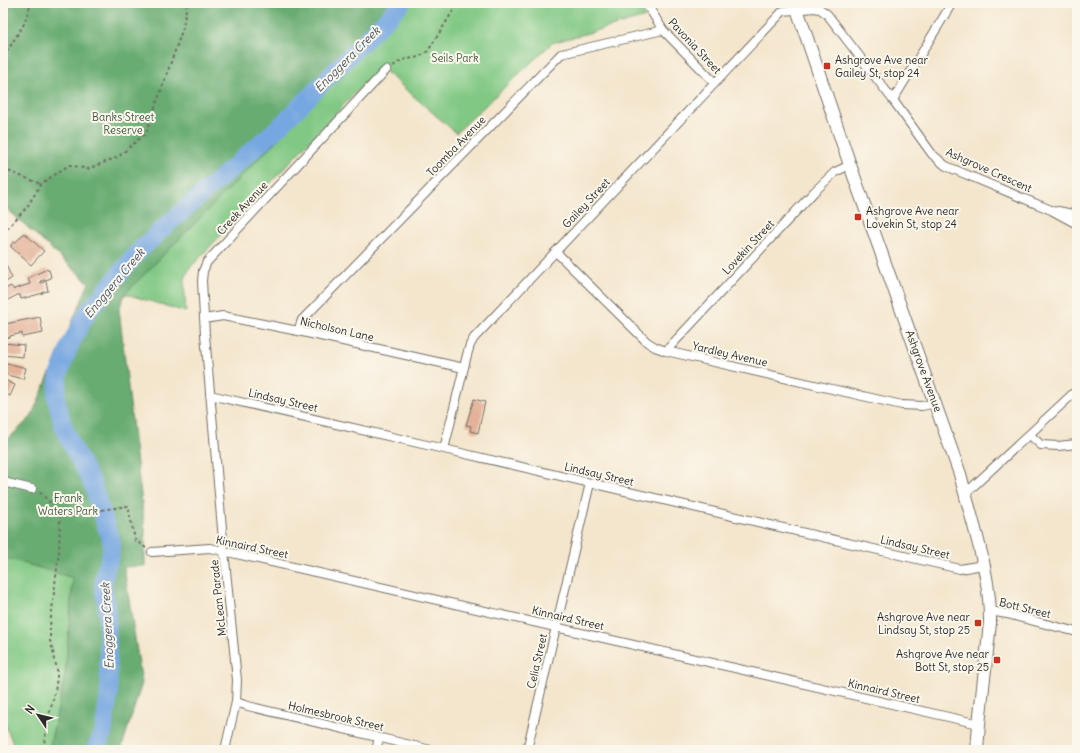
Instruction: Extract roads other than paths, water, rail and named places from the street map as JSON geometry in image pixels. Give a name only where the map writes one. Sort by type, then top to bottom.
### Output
[{"type":"main road","name":"Ashgrove Avenue","points":[[797,6],[850,165],[936,403],[960,474],[973,520],[983,565],[990,611],[990,624],[977,750]]},
{"type":"street","name":"Pavonia Street","points":[[646,3],[663,30],[715,83]]},
{"type":"street","points":[[893,100],[952,3]]},
{"type":"street","name":"Ashgrove Crescent","points":[[797,6],[820,9],[827,14],[932,154],[946,166],[1051,210],[1077,224]]},
{"type":"street","name":"Gailey Street","points":[[444,449],[467,355],[474,338],[783,11],[797,6]]},
{"type":"street","name":"Toomba Avenue","points":[[298,331],[302,320],[561,54],[663,30]]},
{"type":"street","name":"Creek Avenue","points":[[210,395],[202,281],[203,271],[207,262],[386,70]]},
{"type":"street","name":"Lovekin Street","points":[[666,351],[814,192],[835,172],[850,165]]},
{"type":"street","name":"Ashgrove Crescent","points":[[1051,210],[1077,215]]},
{"type":"street","name":"Yardley Avenue","points":[[556,252],[647,342],[655,347],[666,351],[902,405],[922,406],[936,403]]},
{"type":"street","name":"Nicholson Lane","points":[[204,319],[223,316],[464,368]]},
{"type":"street","points":[[965,494],[1077,390]]},
{"type":"street","name":"Lindsay Street","points":[[210,395],[960,569],[983,565]]},
{"type":"street","name":"McLean Parade","points":[[210,395],[224,551],[238,680],[236,702],[225,750]]},
{"type":"street","points":[[1030,435],[1041,444],[1054,446],[1077,444]]},
{"type":"street","points":[[3,482],[32,489]]},
{"type":"street","name":"Celia Street","points":[[527,750],[590,483]]},
{"type":"street","name":"Kinnaird Street","points":[[152,552],[210,548],[979,724]]},
{"type":"street","name":"Bott Street","points":[[990,611],[1077,632]]},
{"type":"street","name":"Holmesbrook Street","points":[[236,702],[431,750]]},
{"type":"street","points":[[376,750],[379,738]]},
{"type":"waterway","name":"Enoggera Creek","points":[[95,750],[103,733],[109,694],[107,610],[103,585],[112,544],[92,483],[63,426],[56,397],[59,374],[70,345],[87,313],[135,255],[162,229],[282,124],[402,3]]},
{"type":"place","name":"Ashgrove Ave near Gailey St, stop 24","points":[[827,66]]},
{"type":"place","name":"Ashgrove Ave near Lovekin St, stop 24","points":[[858,217]]},
{"type":"place","name":"Ashgrove Ave near Lindsay St, stop 25","points":[[978,623]]},
{"type":"place","name":"Ashgrove Ave near Bott St, stop 25","points":[[997,660]]},
{"type":"park label","name":"Seils Park","points":[[455,58]]},
{"type":"park label","name":"Banks Street Reserve","points":[[123,123]]},
{"type":"park label","name":"Frank Waters Park","points":[[68,504]]}]
